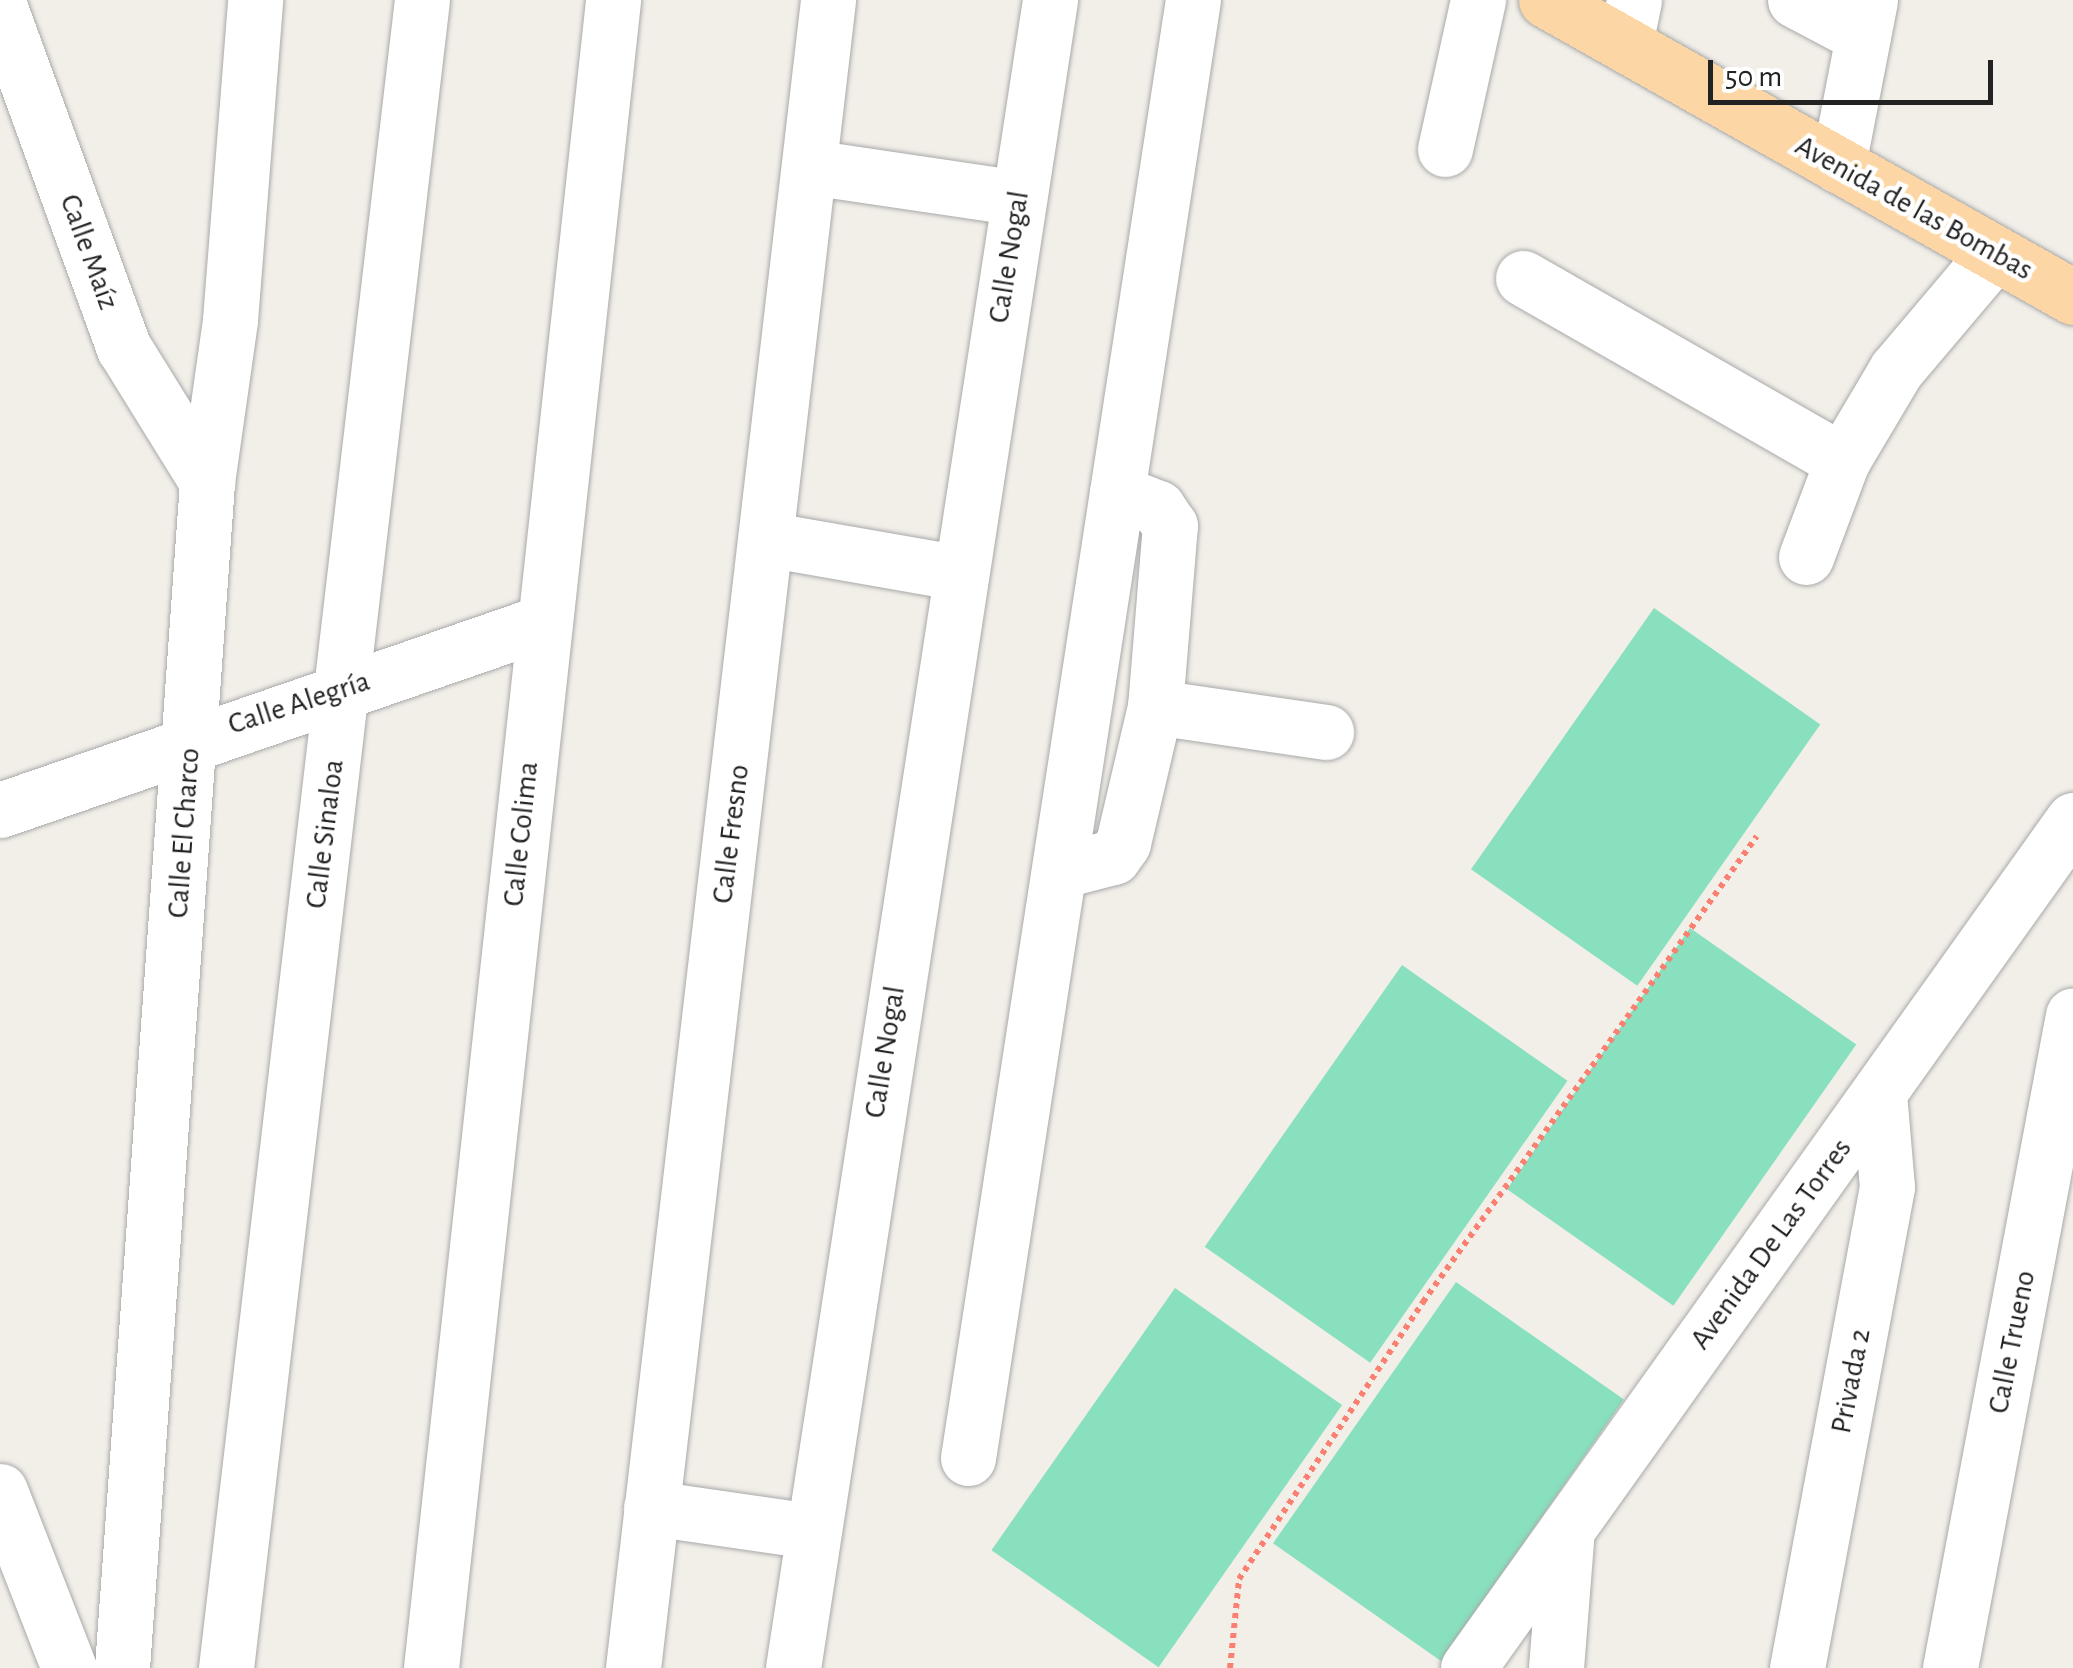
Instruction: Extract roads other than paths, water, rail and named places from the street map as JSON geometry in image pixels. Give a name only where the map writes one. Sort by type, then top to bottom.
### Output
[{"type":"main road","name":"Avenida de las Bombas","points":[[1546,0],[1630,22],[1838,164],[2073,298]]},
{"type":"street","name":"Calle El Charco","points":[[122,1668],[207,482],[230,320],[255,0]]},
{"type":"street","name":"Calle Sinaloa","points":[[226,1668],[422,0]]},
{"type":"street","name":"Calle Colima","points":[[431,1668],[613,0]]},
{"type":"street","name":"Calle Fresno","points":[[633,1668],[828,0]]},
{"type":"street","name":"Calle Nogal","points":[[793,1668],[810,1531],[1050,0]]},
{"type":"street","points":[[968,1458],[1193,0]]},
{"type":"street","points":[[1445,149],[1478,0]]},
{"type":"street","points":[[1795,0],[1867,18],[1838,164]]},
{"type":"street","name":"Calle Maíz","points":[[0,8],[13,88],[124,348],[207,482]]},
{"type":"street","points":[[810,167],[1018,198]]},
{"type":"street","points":[[1806,557],[1842,461],[1896,370],[1994,253]]},
{"type":"street","points":[[1523,278],[1842,461]]},
{"type":"street","points":[[1058,871],[1113,858],[1123,843],[1155,708],[1170,526],[1158,508],[1117,492]]},
{"type":"street","points":[[766,539],[960,573]]},
{"type":"street","name":"Calle Alegría","points":[[0,810],[191,737],[544,622]]},
{"type":"street","points":[[1155,708],[1326,732]]},
{"type":"street","name":"Avenida De Las Torres","points":[[1468,1668],[2073,820]]},
{"type":"street","name":"Calle Trueno","points":[[1950,1668],[2073,1015]]},
{"type":"street","name":"Privada 2","points":[[1798,1668],[1888,1187],[1879,1093]]},
{"type":"street","points":[[0,1492],[69,1668]]},
{"type":"street","points":[[651,1508],[810,1531]]},
{"type":"street","points":[[1556,1668],[1567,1529]]}]
